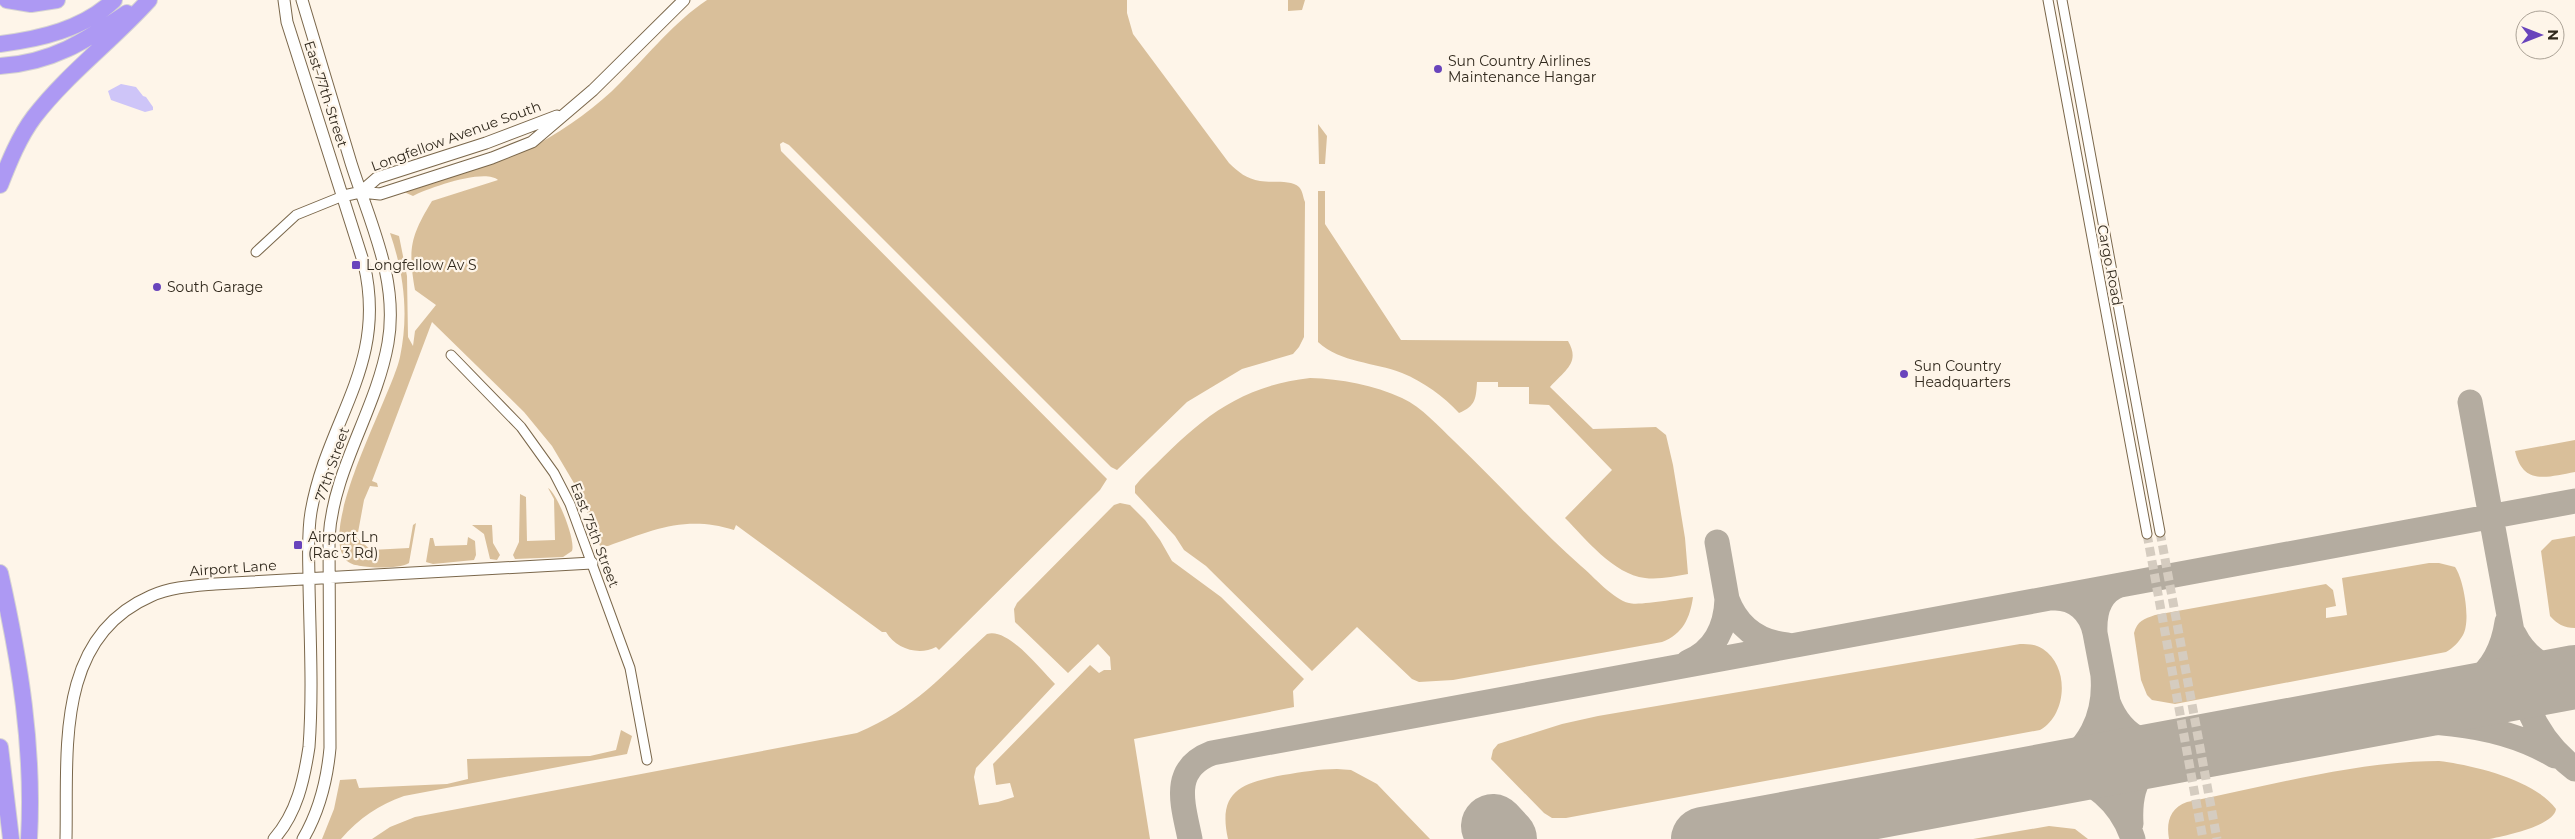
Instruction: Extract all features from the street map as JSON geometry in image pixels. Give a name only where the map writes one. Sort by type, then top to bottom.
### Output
[{"type":"highway","points":[[7,0],[31,4],[57,0]]},
{"type":"highway","points":[[0,50],[48,36],[80,22],[114,0]]},
{"type":"highway","points":[[0,66],[42,59],[82,44],[148,0]]},
{"type":"highway","points":[[0,186],[9,161],[33,119],[63,84],[124,27],[148,0]]},
{"type":"highway","points":[[0,44],[18,44]]},
{"type":"highway","points":[[0,573],[27,722],[31,799],[29,839]]},
{"type":"highway","points":[[0,747],[11,839]]},
{"type":"highway","points":[[0,771],[0,835]]},
{"type":"street","name":"East 77th Street","points":[[284,0],[287,22],[343,196]]},
{"type":"street","name":"East 77th Street","points":[[302,0],[361,192]]},
{"type":"street","name":"Longfellow Avenue South","points":[[343,196],[361,192],[380,194],[492,158],[532,142],[593,90],[684,0]]},
{"type":"street","name":"Cargo Road","points":[[2048,0],[2147,534]]},
{"type":"street","name":"Cargo Road","points":[[2062,0],[2160,532]]},
{"type":"street","name":"Longfellow Avenue South","points":[[361,192],[377,178],[486,143],[563,114]]},
{"type":"street","name":"77th Street","points":[[303,839],[316,817],[327,778],[330,748],[329,538],[334,502],[342,474],[382,371],[390,327],[388,276],[361,192]]},
{"type":"street","points":[[256,252],[296,215],[343,196]]},
{"type":"street","name":"77th Street","points":[[276,837],[296,806],[305,773],[309,747],[310,525],[314,497],[366,355],[370,328],[368,281],[343,196]]},
{"type":"street","name":"East 75th Street","points":[[451,355],[507,412],[539,451],[570,504],[630,668],[648,760]]},
{"type":"street","name":"Airport Lane","points":[[66,839],[69,725],[74,688],[86,659],[96,642],[119,616],[151,596],[182,587],[309,578],[592,563]]},
{"type":"shaded area","points":[[707,0],[1127,0],[1127,13],[1133,34],[1229,163],[1251,179],[1264,182],[1291,183],[1299,187],[1302,192],[1305,202],[1304,337],[1299,347],[1293,354],[1242,369],[1187,402],[1117,470],[1111,467],[789,145],[783,142],[780,144],[781,151],[1107,479],[1100,490],[939,650],[936,647],[929,650],[915,651],[902,647],[890,638],[886,632],[882,632],[736,525],[734,530],[700,524],[670,526],[608,546],[600,546],[581,495],[552,446],[524,412],[432,322],[372,481],[377,483],[378,487],[370,486],[364,500],[357,538],[371,550],[409,548],[413,525],[416,523],[409,563],[385,568],[354,565],[347,561],[340,545],[341,522],[348,493],[358,462],[394,375],[403,341],[404,294],[399,264],[390,233],[399,236],[407,276],[408,337],[413,346],[415,331],[436,305],[415,290],[412,253],[415,234],[419,224],[432,201],[498,180],[481,176],[456,180],[413,196],[404,192],[538,144],[560,131],[602,100],[673,28]]},
{"type":"shaded area","points":[[1288,0],[1305,0],[1302,10],[1288,11]]},
{"type":"shaded area","points":[[121,84],[136,87],[146,97],[153,110],[145,112],[111,100],[108,91]]},
{"type":"shaded area","points":[[1318,124],[1327,136],[1325,164],[1319,164]]},
{"type":"shaded area","points":[[1318,191],[1325,191],[1325,224],[1401,340],[1568,341],[1572,349],[1572,361],[1550,387],[1593,429],[1656,427],[1666,435],[1685,538],[1688,574],[1666,578],[1645,578],[1622,570],[1591,545],[1565,518],[1612,470],[1549,405],[1529,404],[1529,387],[1498,387],[1498,382],[1477,382],[1474,401],[1469,407],[1459,413],[1433,390],[1418,381],[1391,369],[1347,358],[1327,349],[1318,342]]},
{"type":"shaded area","points":[[1310,378],[1345,381],[1369,386],[1410,402],[1436,423],[1549,536],[1617,597],[1634,604],[1693,597],[1690,612],[1680,630],[1662,642],[1453,680],[1419,682],[1412,679],[1357,627],[1312,671],[1206,566],[1184,550],[1175,536],[1135,493],[1135,486],[1140,480],[1197,426],[1216,412],[1258,390]]},
{"type":"shaded area","points":[[2575,440],[2575,472],[2565,474],[2538,477],[2530,474],[2524,470],[2515,451]]},
{"type":"shaded area","points":[[548,488],[556,498],[565,517],[571,537],[572,551],[563,557],[515,559],[513,555],[519,542],[520,494],[526,497],[527,541],[555,540],[554,499]]},
{"type":"shaded area","points":[[1120,503],[1130,505],[1145,520],[1160,540],[1172,561],[1221,597],[1304,679],[1293,691],[1294,707],[1134,739],[1150,839],[372,839],[390,827],[415,817],[857,733],[896,713],[912,702],[987,634],[1005,637],[1014,643],[1055,684],[976,768],[974,777],[979,805],[1014,797],[1010,783],[996,785],[993,764],[1090,665],[1099,673],[1104,670],[1111,670],[1110,657],[1098,644],[1068,673],[1015,622],[1014,609],[1017,603],[1114,505]]},
{"type":"shaded area","points":[[472,525],[492,525],[493,543],[500,555],[497,560],[490,559],[484,534]]},
{"type":"shaded area","points":[[2575,536],[2575,628],[2561,625],[2550,616],[2541,551],[2552,540]]},
{"type":"shaded area","points":[[468,537],[475,541],[476,555],[474,560],[433,564],[426,562],[430,538],[433,538],[435,546],[467,545]]},
{"type":"shaded area","points":[[2429,563],[2439,563],[2455,567],[2464,591],[2465,629],[2458,642],[2446,652],[2175,704],[2152,700],[2147,695],[2141,680],[2134,633],[2139,623],[2144,619],[2155,615],[2326,584],[2333,590],[2336,606],[2326,608],[2326,618],[2347,615],[2342,578]]},
{"type":"shaded area","points":[[2020,644],[2035,645],[2043,649],[2052,657],[2058,667],[2061,679],[2062,691],[2056,714],[2040,730],[1566,818],[1552,818],[1544,813],[1491,759],[1493,750],[1498,744],[1562,724],[1598,716]]},
{"type":"shaded area","points":[[621,730],[632,736],[627,754],[404,796],[370,813],[341,839],[322,839],[334,809],[340,780],[356,779],[359,788],[447,784],[468,779],[467,759],[590,756],[616,750]]},
{"type":"shaded area","points":[[2439,761],[2485,770],[2519,782],[2534,790],[2556,809],[2553,815],[2538,825],[2516,833],[2489,839],[2169,839],[2168,827],[2170,816],[2177,808],[2187,802],[2345,770],[2408,762]]},
{"type":"shaded area","points":[[1337,769],[1351,770],[1377,784],[1430,839],[1228,839],[1226,809],[1230,799],[1245,786],[1256,781],[1283,775]]},
{"type":"shaded area","points":[[2049,826],[2075,829],[2088,839],[1973,839]]},
{"type":"taxiway","points":[[2470,402],[2524,697],[2544,737],[2558,754],[2575,769]]},
{"type":"taxiway","points":[[1190,839],[1183,801],[1185,778],[1190,768],[1199,760],[1212,753],[2575,501]]},
{"type":"taxiway","points":[[1717,542],[1727,599]]},
{"type":"taxiway","points":[[2053,598],[2068,600],[2081,607],[2090,619],[2095,633],[2099,604],[2107,592],[2120,585]]},
{"type":"taxiway","points":[[1688,662],[1705,651],[1717,636],[1724,619],[1727,599],[1731,609],[1750,631],[1767,640],[1787,645]]},
{"type":"taxiway","points":[[2408,707],[2444,697],[2474,682],[2495,659],[2507,622]]},
{"type":"taxiway","points":[[2095,633],[2128,807]]},
{"type":"taxiway","points":[[2514,634],[2531,657],[2547,667],[2575,673]]},
{"type":"taxiway","points":[[2103,676],[2102,705],[2098,718],[2093,731],[2076,753],[2065,762],[2051,769],[1999,783],[2053,775],[2067,776],[2080,780],[2093,786],[2113,804],[2128,826],[2133,839]]},
{"type":"taxiway","points":[[2108,702],[2123,727],[2142,741],[2167,746],[2195,747],[2165,757],[2145,770],[2133,792],[2131,824]]},
{"type":"taxiway","points":[[2323,723],[2412,721],[2471,727],[2500,733],[2528,742],[2555,756]]},
{"type":"runway","points":[[1703,839],[2575,677]]},
{"type":"runway","points":[[1493,826],[1505,839]]},
{"type":"tunnel","points":[[2160,532],[2217,839]]},
{"type":"tunnel","points":[[2147,534],[2203,839]]},
{"type":"place","name":"Sun Country Airlines Maintenance Hangar","points":[[1438,69]]},
{"type":"place","name":"Longfellow Av S","points":[[356,265]]},
{"type":"place","name":"South Garage","points":[[157,287]]},
{"type":"place","name":"Sun Country Headquarters","points":[[1904,374]]},
{"type":"place","name":"Airport Ln (Rac 3 Rd)","points":[[298,545]]}]
